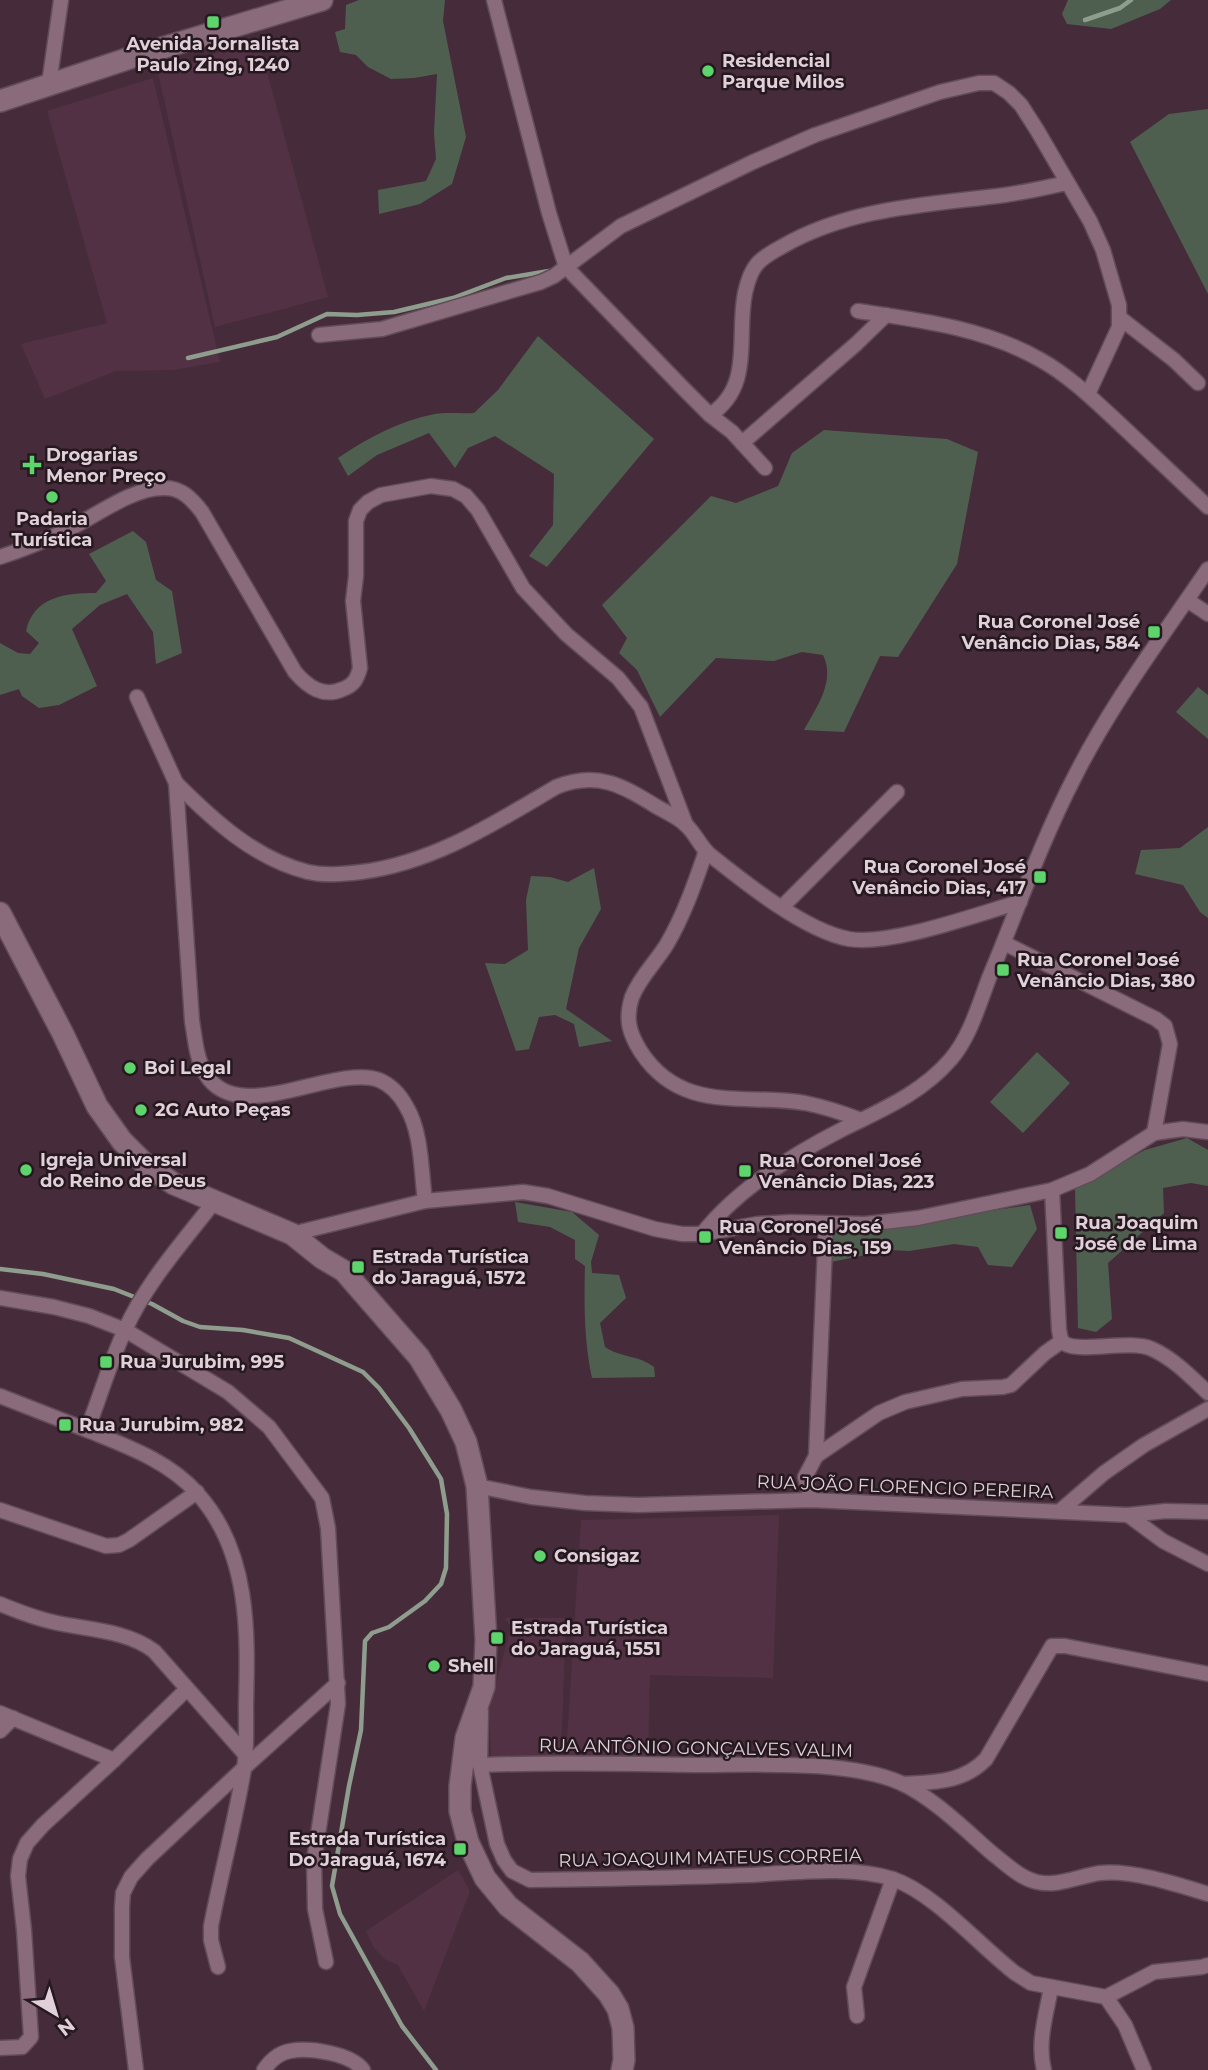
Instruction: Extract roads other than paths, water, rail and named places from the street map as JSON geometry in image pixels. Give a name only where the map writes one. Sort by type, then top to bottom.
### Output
[{"type":"main road","points":[[0,101],[322,0]]},
{"type":"main road","points":[[0,913],[97,1106],[122,1141],[145,1164],[174,1184],[292,1234],[349,1276],[419,1357],[451,1410],[466,1442],[477,1486],[486,1640],[484,1687],[466,1738],[460,1786],[460,1811],[468,1842],[485,1878],[508,1906],[580,1962],[609,1994],[618,2009],[623,2028],[622,2070]]},
{"type":"street","points":[[50,84],[61,0]]},
{"type":"street","points":[[494,0],[549,213],[566,267],[765,468]]},
{"type":"street","points":[[319,335],[382,329],[541,282],[621,226],[752,162],[815,135],[940,92],[979,83],[994,83],[1009,93],[1021,106],[1090,221],[1103,250],[1119,305],[1120,318],[1109,352],[1088,394]]},
{"type":"street","points":[[710,415],[722,407],[731,396],[737,382],[745,295],[756,265],[766,256],[828,224],[875,212],[1009,195],[1067,183]]},
{"type":"street","points":[[858,311],[957,329],[1037,357],[1088,394],[1208,507]]},
{"type":"street","points":[[742,443],[806,389],[886,315]]},
{"type":"street","points":[[1120,318],[1174,360],[1198,383]]},
{"type":"street","points":[[0,556],[23,550],[143,492],[162,487],[176,489],[189,496],[202,512],[295,672],[305,684],[320,692],[334,694],[358,679],[360,668],[353,601],[356,521],[360,510],[381,495],[431,486],[453,489],[466,496],[478,510],[506,563],[523,588],[566,634],[632,693],[642,707],[686,825],[706,851],[782,907],[823,930],[849,939],[869,940],[915,932],[1020,902]]},
{"type":"street","points":[[702,1234],[727,1206],[756,1183],[823,1140],[911,1095],[932,1079],[953,1057],[967,1031],[1073,779],[1145,661],[1208,569]]},
{"type":"street","points":[[1187,600],[1208,614]]},
{"type":"street","points":[[137,697],[176,783],[192,1021],[198,1056],[206,1074],[228,1092],[252,1096],[284,1093],[360,1077],[378,1080],[389,1086],[407,1107],[413,1123],[425,1201]]},
{"type":"street","points":[[176,783],[207,814],[244,843],[274,860],[308,872],[335,875],[376,870],[458,843],[571,781],[607,780],[630,790],[686,825]]},
{"type":"street","points":[[782,907],[897,792]]},
{"type":"street","points":[[706,851],[683,915],[633,995],[627,1013],[628,1028],[634,1041],[646,1060],[667,1080],[686,1091],[712,1098],[803,1103],[832,1109],[861,1120]]},
{"type":"street","points":[[1004,943],[1165,1026],[1170,1044],[1154,1133]]},
{"type":"street","points":[[292,1234],[425,1201],[523,1192],[548,1196],[654,1229],[682,1234],[702,1234],[757,1224],[864,1224],[918,1218],[1052,1190],[1090,1174],[1154,1133],[1183,1129],[1208,1132]]},
{"type":"street","points":[[1052,1190],[1059,1330],[1062,1340],[1083,1349],[1120,1344],[1151,1348],[1176,1363],[1208,1393]]},
{"type":"street","points":[[88,1430],[134,1312],[214,1202]]},
{"type":"street","points":[[811,1500],[805,1477],[816,1455],[826,1224]]},
{"type":"street","points":[[0,1298],[54,1307],[89,1316],[125,1330],[228,1392],[269,1427],[322,1498],[328,1528],[338,1683],[336,1726],[314,1860],[315,1909],[326,1962]]},
{"type":"street","points":[[816,1455],[879,1413],[905,1402],[962,1389],[1011,1385],[1062,1340]]},
{"type":"street","points":[[0,1396],[133,1449],[168,1468],[197,1492],[224,1533],[239,1573],[244,1601],[246,1688],[245,1760],[211,1926],[211,1940],[218,1967]]},
{"type":"street","points":[[1060,1511],[1104,1473],[1144,1444],[1208,1409]]},
{"type":"street","name":"RUA JOÃO FLORENCIO PEREIRA","points":[[477,1486],[531,1497],[638,1505],[811,1500],[1128,1515],[1208,1511]]},
{"type":"street","points":[[0,1510],[91,1542],[106,1546],[119,1545],[197,1492]]},
{"type":"street","points":[[1128,1515],[1163,1541],[1208,1564]]},
{"type":"street","points":[[0,1604],[51,1621],[129,1636],[143,1643],[154,1651],[245,1760]]},
{"type":"street","points":[[903,1784],[947,1781],[977,1768],[986,1759],[1052,1646],[1065,1646],[1208,1674]]},
{"type":"street","points":[[136,2070],[122,1956],[123,1893],[131,1877],[245,1760],[338,1683]]},
{"type":"street","name":"RUA JOAQUIM MATEUS CORREIA","points":[[484,1687],[480,1765],[497,1844],[504,1860],[519,1876],[530,1880],[625,1879],[825,1872],[892,1879],[925,1896],[1015,1973],[1031,1983],[1106,1997]]},
{"type":"street","points":[[0,2048],[22,2047],[31,2037],[18,1876],[20,1858],[27,1843],[187,1689]]},
{"type":"street","points":[[0,1731],[7,1715],[114,1760]]},
{"type":"street","points":[[466,1738],[480,1765]]},
{"type":"street","name":"RUA ANTÔNIO GONÇALVES VALIM","points":[[480,1765],[524,1763],[785,1766],[858,1771],[903,1784],[926,1798],[1009,1866],[1039,1883],[1100,1873],[1121,1873],[1208,1894]]},
{"type":"street","points":[[857,2016],[854,1987],[892,1879]]},
{"type":"street","points":[[1144,2070],[1125,2025],[1106,1997],[1154,1972],[1202,1968],[1208,1965]]},
{"type":"street","points":[[1044,2070],[1041,2043],[1051,1988]]},
{"type":"street","points":[[264,2070],[278,2055],[291,2050],[350,2058],[363,2070]]},
{"type":"waterway","points":[[1085,20],[1120,8],[1131,0]]},
{"type":"waterway","points":[[188,358],[277,337],[327,314],[394,312],[453,298],[506,278],[549,271]]},
{"type":"waterway","points":[[0,1269],[43,1274],[114,1289],[200,1327],[243,1330],[289,1338],[363,1372],[379,1388],[409,1428],[441,1479],[447,1514],[446,1568],[441,1584],[425,1601],[389,1627],[372,1633],[365,1641],[361,1730],[332,1886],[340,1914],[402,2026],[436,2070]]},
{"type":"place","name":"Avenida Jornalista Paulo Zing, 1240","points":[[213,22]]},
{"type":"place","name":"Residencial Parque Milos","points":[[708,71]]},
{"type":"place","name":"Drogarias Menor Preço","points":[[32,465]]},
{"type":"place","name":"Padaria Turística","points":[[52,497]]},
{"type":"place","name":"Rua Coronel José Venâncio Dias, 584","points":[[1154,632]]},
{"type":"place","name":"Rua Coronel José Venâncio Dias, 417","points":[[1040,877]]},
{"type":"place","name":"Rua Coronel José Venâncio Dias, 380","points":[[1003,970]]},
{"type":"place","name":"Boi Legal","points":[[130,1068]]},
{"type":"place","name":"2G Auto Peças","points":[[141,1110]]},
{"type":"place","name":"Igreja Universal do Reino de Deus","points":[[26,1170]]},
{"type":"place","name":"Rua Coronel José Venâncio Dias, 223","points":[[745,1171]]},
{"type":"place","name":"Rua Joaquim José de Lima","points":[[1061,1233]]},
{"type":"place","name":"Rua Coronel José Venâncio Dias, 159","points":[[705,1237]]},
{"type":"place","name":"Estrada Turística do Jaraguá, 1572","points":[[358,1267]]},
{"type":"place","name":"Rua Jurubim, 995","points":[[106,1362]]},
{"type":"place","name":"Rua Jurubim, 982","points":[[65,1425]]},
{"type":"place","name":"Consigaz","points":[[540,1556]]},
{"type":"place","name":"Estrada Turística do Jaraguá, 1551","points":[[497,1638]]},
{"type":"place","name":"Shell","points":[[434,1666]]},
{"type":"place","name":"Estrada Turística Do Jaraguá, 1674","points":[[460,1849]]}]
